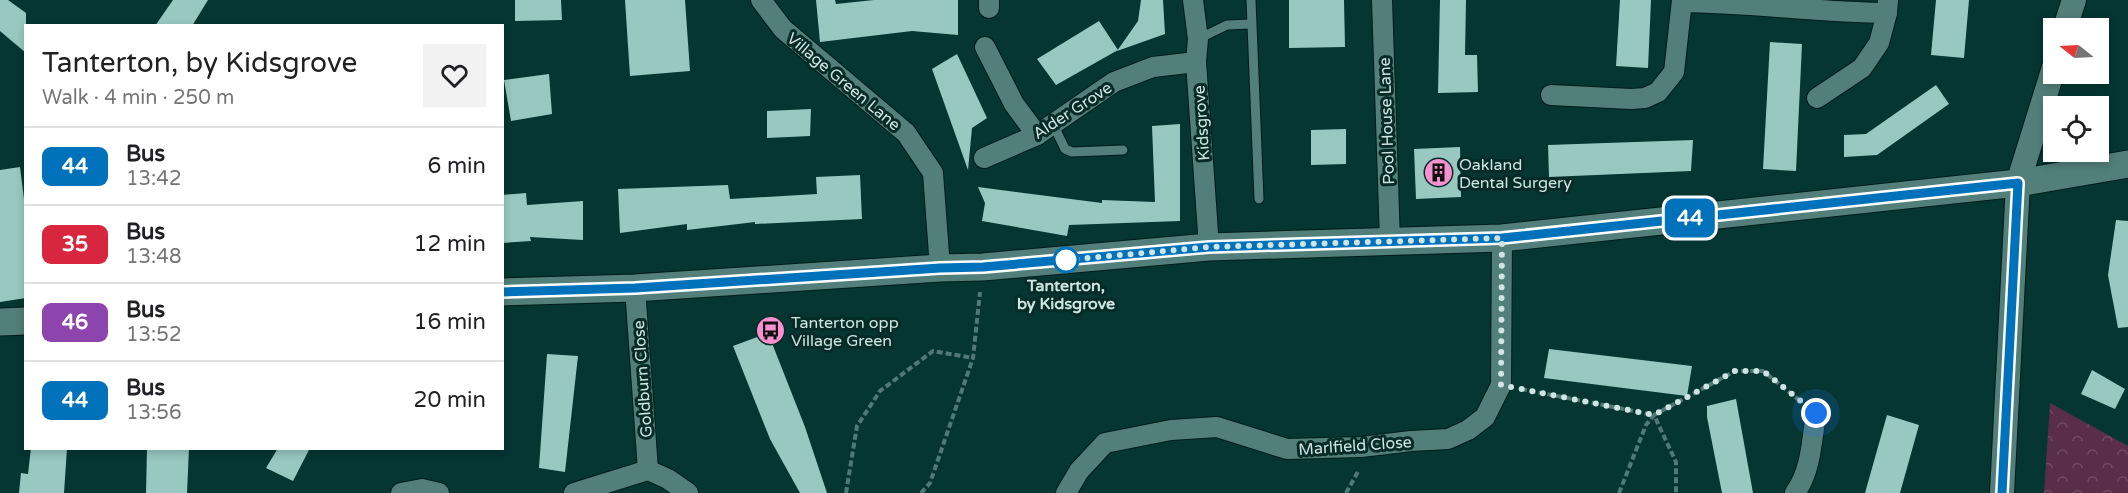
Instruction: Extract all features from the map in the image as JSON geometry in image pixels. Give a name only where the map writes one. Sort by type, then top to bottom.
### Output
[{"type":"main road","points":[[504,292],[635,288],[983,267],[1209,247],[1502,238],[2018,183],[2128,164]]},
{"type":"main road","points":[[0,322],[24,321]]},
{"type":"street","name":"Village Green Lane","points":[[761,0],[783,29],[906,133],[933,173],[940,268]]},
{"type":"street","name":"Kidsgrove","points":[[1193,0],[1198,39],[1197,62],[1209,247]]},
{"type":"street","name":"Pool House Lane","points":[[1382,0],[1390,242]]},
{"type":"street","points":[[2068,18],[2074,0]]},
{"type":"street","points":[[1551,95],[1630,99],[1645,98],[1658,92],[1674,72],[1682,1],[1850,12],[1888,7],[1879,43],[1862,68],[1817,98]]},
{"type":"street","points":[[985,47],[1014,104],[1045,129]]},
{"type":"street","name":"Alder Grove","points":[[984,158],[1045,129],[1114,82],[1153,67],[1197,62]]},
{"type":"street","points":[[2002,493],[2018,183],[2049,84]]},
{"type":"street","name":"Marlfield Close","points":[[1066,493],[1079,471],[1104,443],[1171,430],[1217,427],[1287,449],[1361,447],[1448,439],[1468,430],[1485,417],[1501,385],[1502,238]]},
{"type":"street","name":"Goldburn Close","points":[[635,288],[648,470]]},
{"type":"street","points":[[1795,493],[1802,483],[1816,413]]},
{"type":"street","points":[[574,493],[648,470],[668,479],[688,493]]},
{"type":"street","points":[[400,493],[422,489],[439,493]]},
{"type":"lane","points":[[1251,0],[1259,199]]},
{"type":"lane","points":[[1198,39],[1227,25],[1251,24]]},
{"type":"lane","points":[[1045,129],[1072,152],[1123,150]]},
{"type":"path","points":[[921,493],[930,483],[973,357],[983,267]]},
{"type":"path","points":[[846,493],[857,426],[880,391],[933,351],[973,357]]},
{"type":"path","points":[[1619,493],[1646,425],[1654,415],[1735,371],[1763,371],[1816,413]]},
{"type":"path","points":[[1501,385],[1654,415]]},
{"type":"path","points":[[1654,415],[1676,462],[1676,493]]},
{"type":"green space","points":[[2050,403],[2128,446],[2128,493],[2044,493]]},
{"type":"building","points":[[0,0],[8,0],[26,13],[24,51],[0,31]]},
{"type":"building","points":[[173,0],[208,0],[193,24],[156,24]]},
{"type":"building","points":[[515,0],[561,0],[562,20],[515,21]]},
{"type":"building","points":[[625,0],[685,0],[690,71],[630,76]]},
{"type":"building","points":[[816,0],[835,0],[836,4],[874,0],[958,0],[958,35],[912,31],[820,42]]},
{"type":"building","points":[[1141,0],[1163,0],[1165,34],[1117,51],[1138,21]]},
{"type":"building","points":[[1289,0],[1344,0],[1345,47],[1289,48]]},
{"type":"building","points":[[1440,0],[1466,0],[1465,55],[1477,55],[1478,92],[1438,93]]},
{"type":"building","points":[[1620,0],[1651,0],[1648,68],[1616,66]]},
{"type":"building","points":[[1936,0],[1969,0],[1964,58],[1931,55]]},
{"type":"building","points":[[1099,21],[1118,50],[1056,85],[1037,59]]},
{"type":"building","points":[[1770,42],[1802,44],[1796,171],[1763,169]]},
{"type":"building","points":[[957,54],[987,118],[972,128],[968,170],[932,69]]},
{"type":"building","points":[[549,74],[552,114],[511,121],[504,80]]},
{"type":"building","points":[[1936,85],[1949,104],[1877,155],[1844,157],[1844,135],[1866,134]]},
{"type":"building","points":[[811,109],[810,136],[767,138],[767,111]]},
{"type":"building","points":[[1180,124],[1180,221],[1069,225],[1067,236],[982,221],[985,203],[978,187],[1102,203],[1102,200],[1155,202],[1152,126]]},
{"type":"building","points":[[1346,129],[1346,164],[1311,165],[1311,130]]},
{"type":"building","points":[[1693,140],[1691,171],[1549,177],[1548,145]]},
{"type":"building","name":"Oakland Dental Surgery","points":[[1460,147],[1461,197],[1416,199],[1414,149]]},
{"type":"building","points":[[20,167],[24,199],[24,298],[0,302],[0,170]]},
{"type":"building","points":[[860,175],[862,219],[755,224],[755,222],[687,230],[687,224],[620,233],[618,189],[728,185],[730,199],[817,194],[816,177]]},
{"type":"building","points":[[526,193],[527,205],[583,201],[583,240],[530,237],[531,241],[504,243],[504,195]]},
{"type":"building","points":[[2116,220],[2128,221],[2128,327],[2118,328],[2108,275]]},
{"type":"building","points":[[768,333],[805,427],[827,493],[800,493],[770,439],[733,346]]},
{"type":"building","points":[[1549,349],[1692,366],[1687,396],[1544,378]]},
{"type":"building","points":[[547,354],[578,356],[565,472],[539,468]]},
{"type":"building","points":[[2092,370],[2125,389],[2115,409],[2081,394]]},
{"type":"building","points":[[1736,399],[1753,493],[1722,493],[1707,417],[1707,406]]},
{"type":"building","points":[[1887,415],[1919,425],[1900,493],[1865,493]]},
{"type":"building","points":[[31,450],[67,450],[64,493],[19,493],[21,473],[28,474]]},
{"type":"building","points":[[147,450],[189,450],[187,493],[146,493]]},
{"type":"building","points":[[277,450],[309,450],[293,481],[266,468]]},
{"type":"bus line","name":"44","points":[[504,292],[635,288],[983,267],[1209,247],[1502,238],[2018,183],[2002,493]]},
{"type":"place","name":"Oakland Dental Surgery","points":[[1438,173]]},
{"type":"place","name":"Tanterton, by Kidsgrove","points":[[1066,260]]},
{"type":"place","name":"Tanterton opp Village Green","points":[[770,331]]},
{"type":"route","points":[[1066,260],[1209,247],[1502,238],[1501,385],[1654,415],[1735,371],[1763,371],[1816,413]]}]
